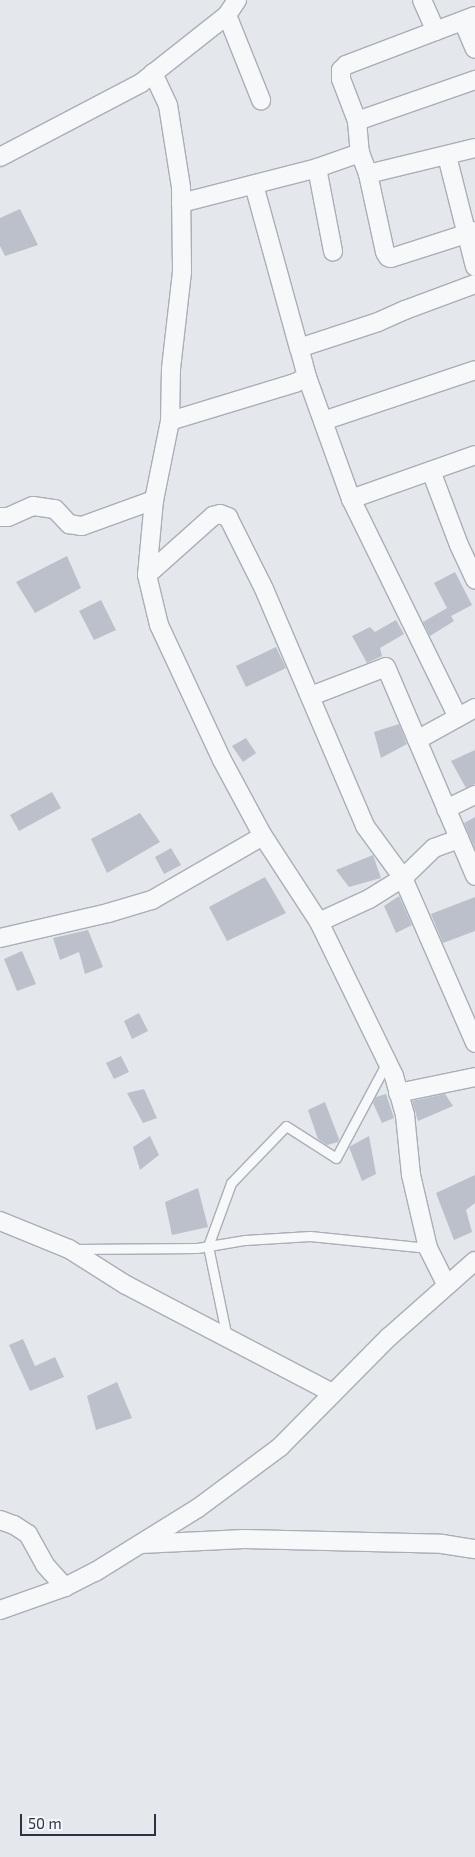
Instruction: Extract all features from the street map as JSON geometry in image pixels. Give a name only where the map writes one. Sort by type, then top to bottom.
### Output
[{"type":"street","points":[[0,157],[141,83],[227,15],[237,0]]},
{"type":"street","points":[[422,0],[436,31]]},
{"type":"street","points":[[227,15],[261,100]]},
{"type":"street","points":[[470,232],[391,258],[385,252],[368,174],[360,153],[357,121],[341,79],[341,70],[346,65],[469,18],[475,50]]},
{"type":"street","points":[[153,73],[168,105],[181,186],[182,272],[171,370],[170,421],[154,500],[147,575],[159,625],[222,760],[263,836],[319,922],[387,1062],[405,1115],[411,1175],[428,1248],[447,1286]]},
{"type":"street","points":[[357,121],[475,80]]},
{"type":"street","points":[[368,174],[475,148]]},
{"type":"street","points":[[181,203],[317,168],[360,153]]},
{"type":"street","points":[[447,156],[470,232],[475,267]]},
{"type":"street","points":[[317,168],[333,251]]},
{"type":"street","points":[[254,185],[307,377],[351,499],[458,717]]},
{"type":"street","points":[[299,348],[378,322],[475,284]]},
{"type":"street","points":[[323,421],[475,370]]},
{"type":"street","points":[[170,421],[245,400],[307,377]]},
{"type":"street","points":[[351,499],[475,455]]},
{"type":"street","points":[[431,471],[459,545],[475,580]]},
{"type":"street","points":[[0,516],[8,517],[33,506],[55,510],[69,524],[82,526],[154,500]]},
{"type":"street","points":[[147,575],[213,516],[220,514],[228,517],[264,590],[311,696],[365,826],[403,878],[475,1043]]},
{"type":"street","points":[[311,696],[386,667],[475,876]]},
{"type":"street","points":[[417,740],[475,708]]},
{"type":"street","points":[[446,809],[475,795]]},
{"type":"street","points":[[0,938],[108,913],[152,900],[263,836]]},
{"type":"street","points":[[319,922],[370,899],[403,878],[434,848],[459,839]]},
{"type":"street","points":[[398,1093],[475,1077]]},
{"type":"street","points":[[0,1221],[70,1249],[126,1285],[333,1393]]},
{"type":"street","points":[[0,1610],[65,1587],[95,1572],[198,1508],[280,1447],[389,1337],[475,1261]]},
{"type":"street","points":[[0,1520],[14,1525],[28,1534],[45,1565],[65,1587]]},
{"type":"street","points":[[140,1544],[244,1539],[442,1544],[475,1549]]},
{"type":"lane","points":[[227,1338],[208,1246],[231,1183],[286,1126],[336,1158],[387,1062]]},
{"type":"lane","points":[[70,1249],[208,1246],[245,1240],[310,1236],[428,1248]]},
{"type":"building","points":[[20,209],[38,245],[5,256],[0,246],[0,218]]},
{"type":"building","points":[[67,556],[81,588],[35,613],[16,582]]},
{"type":"building","points":[[455,572],[472,605],[451,616],[454,621],[430,636],[423,622],[447,608],[434,583]]},
{"type":"building","points":[[101,600],[116,630],[94,640],[79,611]]},
{"type":"building","points":[[396,620],[404,634],[380,648],[382,656],[367,663],[352,636],[370,627],[375,632]]},
{"type":"building","points":[[276,647],[286,668],[246,687],[236,666]]},
{"type":"building","points":[[399,724],[407,744],[381,758],[374,732]]},
{"type":"building","points":[[246,738],[256,753],[243,762],[232,746]]},
{"type":"building","points":[[475,750],[475,784],[466,788],[451,761]]},
{"type":"building","points":[[52,792],[61,808],[19,831],[10,815]]},
{"type":"building","points":[[140,813],[160,842],[107,873],[91,839]]},
{"type":"building","points":[[475,817],[475,849],[464,823]]},
{"type":"building","points":[[171,848],[181,865],[164,874],[155,857]]},
{"type":"building","points":[[373,855],[381,878],[349,887],[336,870]]},
{"type":"building","points":[[265,877],[286,913],[227,941],[209,907]]},
{"type":"building","points":[[399,896],[412,925],[396,933],[384,906]]},
{"type":"building","points":[[475,897],[475,931],[443,943],[431,914]]},
{"type":"building","points":[[88,930],[103,967],[85,974],[79,952],[60,960],[53,938]]},
{"type":"building","points":[[22,951],[36,984],[17,991],[4,959]]},
{"type":"building","points":[[139,1013],[148,1031],[132,1039],[124,1021]]},
{"type":"building","points":[[121,1056],[129,1072],[114,1079],[106,1063]]},
{"type":"building","points":[[144,1089],[157,1118],[143,1123],[127,1093]]},
{"type":"building","points":[[386,1094],[394,1118],[382,1123],[373,1103],[376,1097]]},
{"type":"building","points":[[445,1094],[453,1106],[418,1121],[412,1101]]},
{"type":"building","points":[[325,1102],[339,1139],[338,1142],[327,1145],[318,1139],[308,1110]]},
{"type":"building","points":[[150,1136],[159,1155],[140,1170],[133,1147]]},
{"type":"building","points":[[369,1136],[376,1174],[362,1181],[349,1147]]},
{"type":"building","points":[[475,1175],[475,1203],[466,1210],[472,1232],[454,1240],[436,1193]]},
{"type":"building","points":[[198,1188],[208,1227],[172,1235],[165,1202]]},
{"type":"building","points":[[23,1339],[35,1366],[55,1357],[64,1377],[30,1391],[9,1345]]},
{"type":"building","points":[[117,1382],[132,1418],[96,1430],[87,1396]]}]
